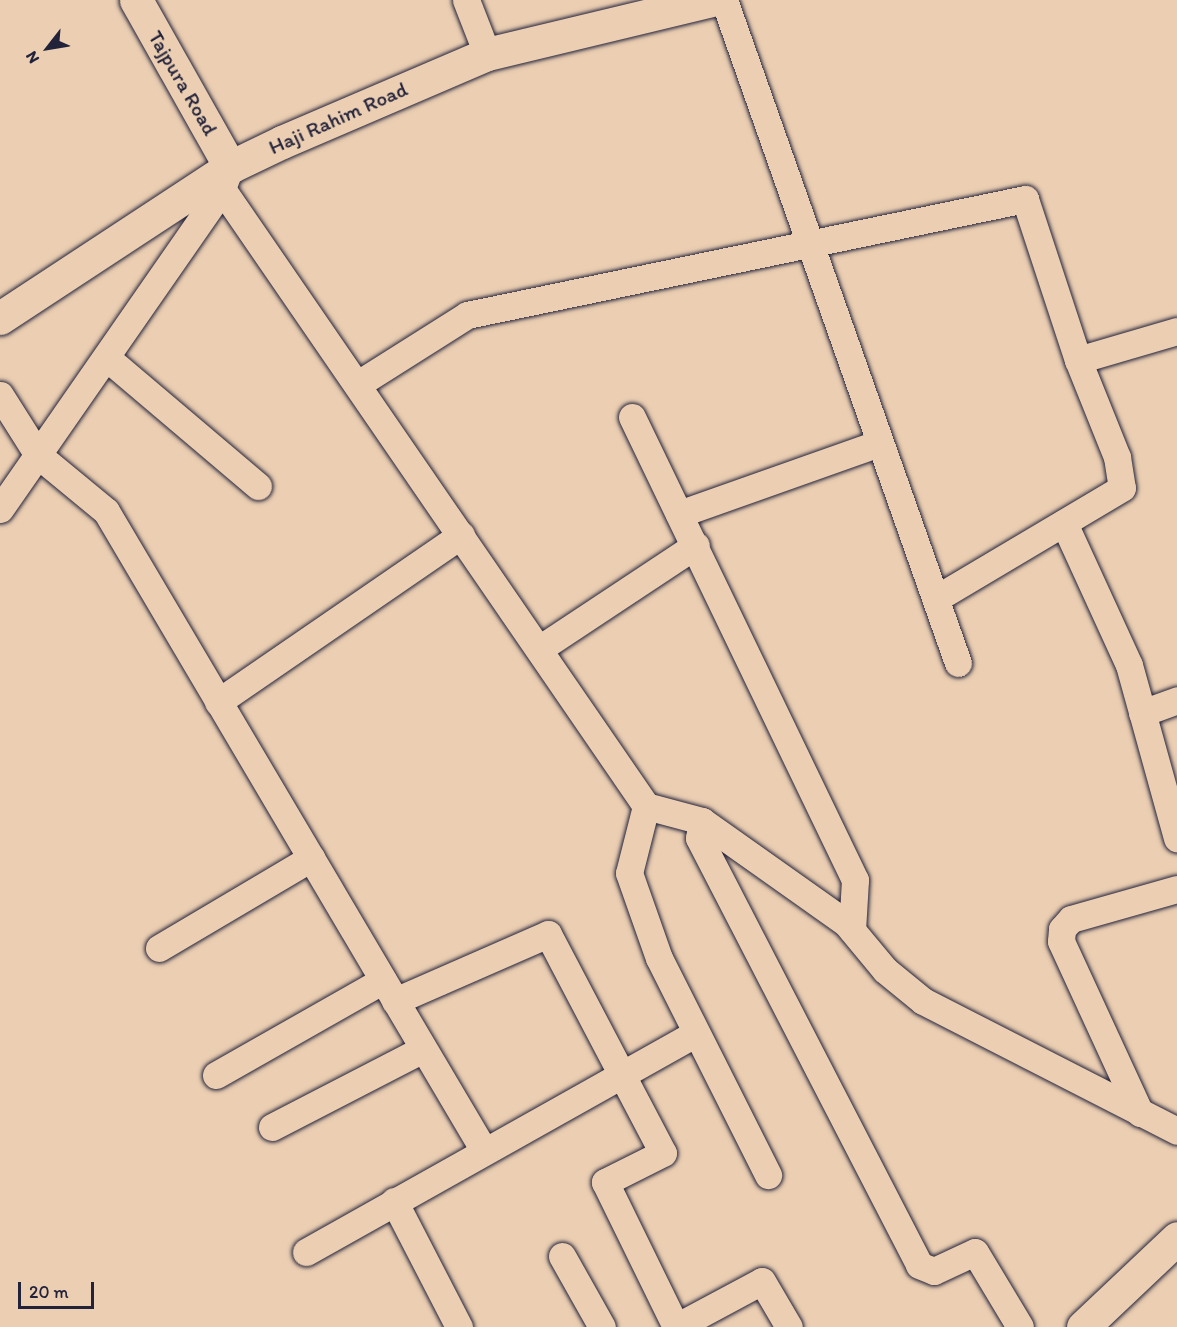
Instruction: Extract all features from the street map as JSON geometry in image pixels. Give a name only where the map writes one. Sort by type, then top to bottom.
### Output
[{"type":"main road","name":"Tajpura Road","points":[[136,0],[226,178]]},
{"type":"main road","name":"Haji Rahim Road","points":[[0,318],[226,178],[487,54],[712,0]]},
{"type":"main road","points":[[1083,1327],[1174,1248]]},
{"type":"street","points":[[465,0],[487,54]]},
{"type":"street","points":[[724,0],[958,663]]},
{"type":"street","points":[[0,509],[107,358],[226,178],[358,384],[646,806],[702,821],[852,930],[885,970],[923,1001],[1177,1131]]},
{"type":"street","points":[[358,384],[467,315],[1025,200],[1078,360],[1117,457],[1122,488],[935,599]]},
{"type":"street","points":[[1078,360],[1177,331]]},
{"type":"street","points":[[107,358],[258,486]]},
{"type":"street","points":[[0,395],[38,455],[106,511],[483,1149]]},
{"type":"street","points":[[632,417],[855,880],[852,930]]},
{"type":"street","points":[[680,514],[880,443]]},
{"type":"street","points":[[1064,523],[1130,665],[1177,838]]},
{"type":"street","points":[[218,702],[461,535]]},
{"type":"street","points":[[539,649],[696,546]]},
{"type":"street","points":[[1142,713],[1177,700]]},
{"type":"street","points":[[646,806],[628,873],[659,958],[768,1175]]},
{"type":"street","points":[[702,821],[699,838],[919,1265],[933,1271],[975,1252],[1020,1327]]},
{"type":"street","points":[[159,948],[311,858]]},
{"type":"street","points":[[1140,1113],[1061,941],[1062,929],[1071,919],[1177,889]]},
{"type":"street","points":[[216,1075],[389,990],[548,934],[619,1075],[663,1153],[605,1182],[677,1326],[762,1281],[789,1327]]},
{"type":"street","points":[[306,1252],[483,1149],[696,1033]]},
{"type":"street","points":[[272,1127],[423,1049]]},
{"type":"street","points":[[394,1201],[459,1327]]},
{"type":"street","points":[[562,1256],[602,1327]]}]
